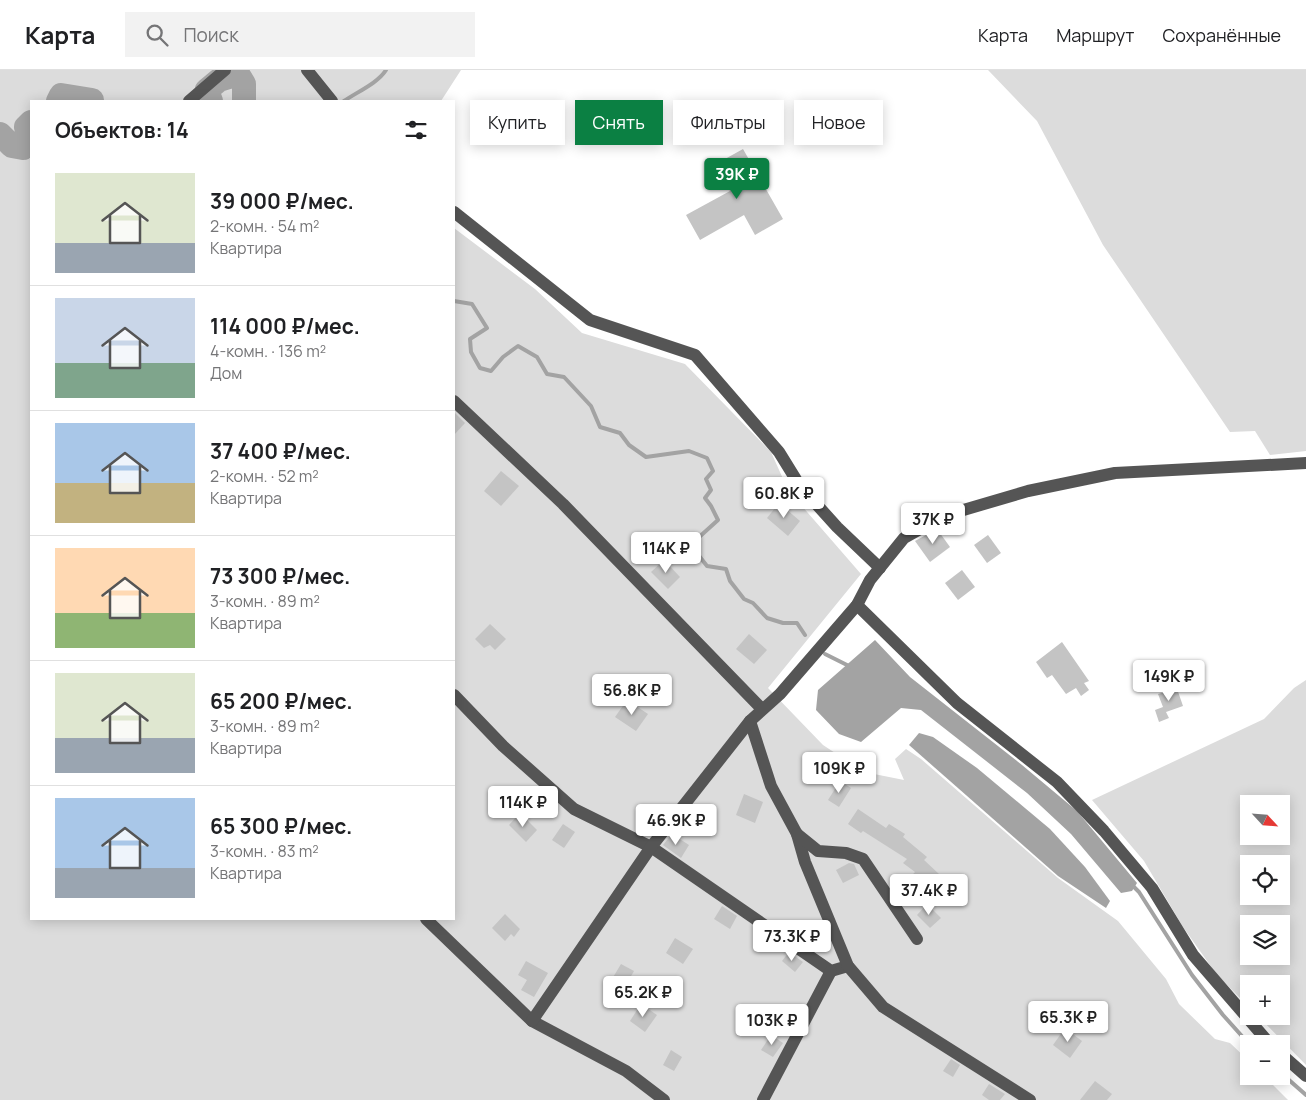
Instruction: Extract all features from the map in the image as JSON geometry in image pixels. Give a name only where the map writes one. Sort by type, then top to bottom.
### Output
[{"type":"street","points":[[190,100],[225,70]]},
{"type":"street","points":[[307,70],[331,100]]},
{"type":"street","points":[[455,213],[590,320],[695,355],[779,452],[800,486],[837,527],[880,568]]},
{"type":"street","points":[[455,402],[564,504],[762,710]]},
{"type":"street","points":[[532,1021],[651,847],[750,722],[780,694],[858,606],[870,580],[904,538],[943,516],[1028,492],[1114,474],[1306,463]]},
{"type":"street","points":[[858,606],[957,703],[1057,782],[1104,831],[1152,888],[1193,955],[1262,1035]]},
{"type":"street","points":[[455,696],[503,746],[574,809],[651,847],[831,971]]},
{"type":"street","points":[[750,722],[772,786],[798,834],[805,862],[848,966],[884,1007],[1030,1100]]},
{"type":"street","points":[[798,834],[818,851],[846,853],[863,860],[917,939]]},
{"type":"street","points":[[427,920],[532,1021],[626,1071],[664,1100]]},
{"type":"street","points":[[762,1100],[831,971],[848,966]]},
{"type":"street","points":[[1290,1062],[1306,1076]]},
{"type":"shaded area","points":[[0,70],[461,70],[442,100],[30,100],[30,920],[455,920],[455,229],[535,289],[582,333],[685,364],[771,452],[788,490],[861,574],[768,688],[823,745],[864,772],[904,780],[895,759],[906,749],[921,759],[1058,878],[1118,921],[1166,979],[1179,1004],[1215,1039],[1230,1043],[1240,1052],[1240,1085],[1273,1085],[1288,1100],[0,1100]]},
{"type":"shaded area","points":[[988,70],[1306,70],[1306,451],[1270,455],[1255,431],[1230,432],[1103,245],[1037,121]]},
{"type":"shaded area","points":[[875,640],[910,677],[1077,811],[1137,883],[1132,891],[1121,893],[1071,834],[1027,793],[921,710],[901,708],[861,742],[839,734],[816,710],[818,690]]},
{"type":"shaded area","points":[[1306,680],[1306,1065],[1290,1049],[1290,1035],[1277,1035],[1267,1025],[1290,1025],[1290,975],[1240,975],[1240,998],[1217,975],[1183,927],[1144,861],[1092,800],[1264,719],[1294,688]]},
{"type":"shaded area","points":[[919,733],[933,737],[977,768],[1050,829],[1085,867],[1110,901],[1106,908],[1058,876],[909,745]]},
{"type":"building","points":[[743,149],[783,219],[755,235],[744,215],[700,240],[686,215],[730,191],[716,164]]},
{"type":"building","points":[[455,413],[465,423],[455,434]]},
{"type":"building","points":[[501,471],[519,486],[501,506],[484,491]]},
{"type":"building","points":[[779,503],[800,521],[788,536],[767,518]]},
{"type":"building","points":[[937,529],[950,547],[930,562],[915,541]]},
{"type":"building","points":[[988,535],[1001,553],[987,563],[974,545]]},
{"type":"building","points":[[664,560],[680,577],[668,589],[651,572]]},
{"type":"building","points":[[962,570],[975,587],[958,600],[945,583]]},
{"type":"building","points":[[490,624],[506,639],[495,650],[490,645],[484,648],[475,639]]},
{"type":"building","points":[[749,634],[767,650],[754,664],[736,649]]},
{"type":"building","points":[[1062,642],[1089,681],[1084,683],[1089,690],[1081,696],[1076,688],[1066,694],[1052,675],[1047,678],[1036,662]]},
{"type":"building","points":[[1175,683],[1183,706],[1166,712],[1169,718],[1159,722],[1155,710],[1163,707],[1158,694],[1165,692],[1163,688]]},
{"type":"building","points":[[627,700],[648,714],[636,731],[615,717]]},
{"type":"building","points":[[840,781],[851,788],[839,807],[828,800]]},
{"type":"building","points":[[744,794],[763,802],[755,823],[736,815]]},
{"type":"building","points":[[858,809],[886,828],[889,824],[905,834],[903,837],[927,857],[924,860],[939,874],[916,896],[903,885],[915,872],[903,863],[907,859],[863,831],[861,833],[848,824]]},
{"type":"building","points":[[520,813],[537,830],[526,842],[509,825]]},
{"type":"building","points":[[563,824],[575,832],[564,848],[552,840]]},
{"type":"building","points":[[672,834],[689,845],[681,858],[663,845]]},
{"type":"building","points":[[849,863],[854,864],[859,875],[843,883],[836,870]]},
{"type":"building","points":[[927,904],[941,918],[930,928],[917,915]]},
{"type":"building","points":[[722,906],[737,916],[730,929],[714,919]]},
{"type":"building","points":[[505,914],[520,929],[514,937],[511,934],[505,941],[492,928]]},
{"type":"building","points":[[824,929],[829,941],[823,947],[815,938]]},
{"type":"building","points":[[675,938],[693,949],[683,964],[666,953]]},
{"type":"building","points":[[789,952],[803,962],[795,972],[782,961]]},
{"type":"building","points":[[526,961],[548,973],[534,997],[521,990],[527,980],[518,975]]},
{"type":"building","points":[[621,964],[634,971],[622,992],[609,984]]},
{"type":"building","points":[[641,1004],[657,1015],[645,1032],[630,1021]]},
{"type":"building","points":[[1065,1028],[1082,1041],[1070,1058],[1053,1045]]},
{"type":"building","points":[[771,1035],[783,1043],[773,1057],[761,1050]]},
{"type":"building","points":[[671,1050],[682,1057],[674,1071],[663,1065]]},
{"type":"building","points":[[951,1059],[960,1065],[953,1077],[943,1071]]},
{"type":"building","points":[[1095,1081],[1112,1094],[1107,1100],[1080,1100]]},
{"type":"building","points":[[989,1084],[1005,1094],[1000,1100],[989,1100],[982,1095]]},
{"type":"waterway","points":[[346,100],[373,83],[386,70]]},
{"type":"waterway","points":[[211,100],[207,90],[219,80],[238,74],[244,84],[244,100]]},
{"type":"waterway","points":[[58,100],[61,95],[92,100]]},
{"type":"waterway","points":[[0,134],[12,146],[23,148],[29,140],[26,127],[30,123]]},
{"type":"waterway","points":[[455,301],[472,304],[487,328],[470,339],[471,352],[480,368],[491,371],[503,357],[518,346],[537,357],[547,374],[564,377],[591,406],[600,427],[620,433],[629,445],[646,457],[689,451],[707,458],[713,471],[706,479],[711,490],[705,498],[718,520],[697,539],[696,552],[707,566],[726,569],[730,581],[744,599],[753,603],[767,618],[783,623],[797,623],[805,635]]},
{"type":"waterway","points":[[825,654],[851,667]]},
{"type":"waterway","points":[[1132,885],[1139,892],[1192,975],[1241,1035]]},
{"type":"waterway","points":[[1290,1081],[1306,1095]]}]
